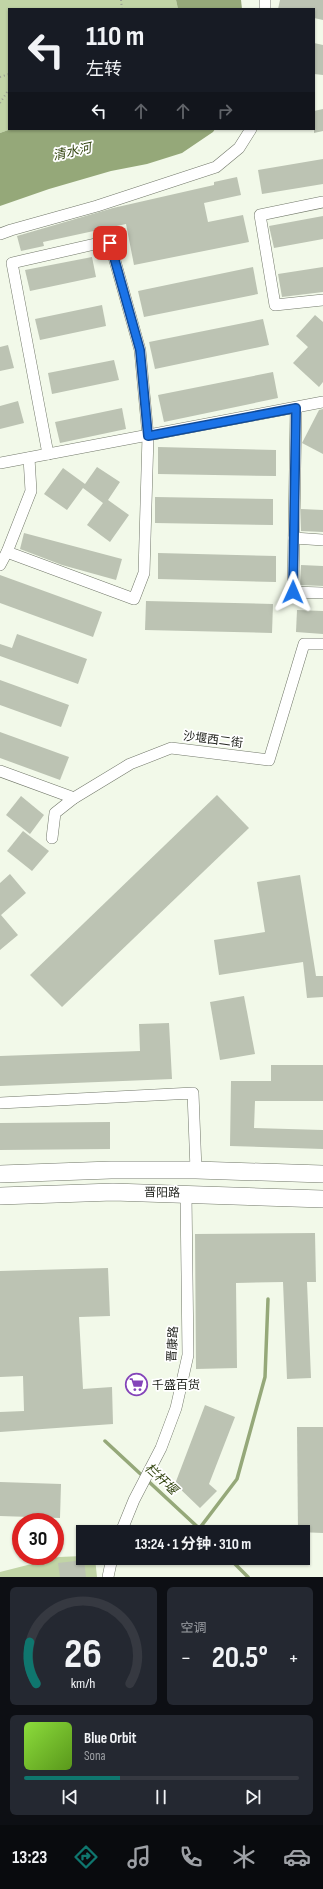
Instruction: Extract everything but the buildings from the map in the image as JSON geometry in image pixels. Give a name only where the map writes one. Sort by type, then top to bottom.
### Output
[{"type":"main road","name":"晋阳路","points":[[0,1174],[112,1170],[196,1170],[323,1174]]},
{"type":"main road","name":"晋阳路","points":[[0,1196],[113,1192],[323,1199]]},
{"type":"street","points":[[0,234],[97,206],[216,167],[239,148],[250,130]]},
{"type":"street","points":[[323,202],[260,215],[275,305],[323,300]]},
{"type":"street","points":[[7,552],[134,599],[144,573],[148,436],[140,350],[110,243],[95,244],[12,263],[48,454]]},
{"type":"street","points":[[0,463],[323,402]]},
{"type":"street","points":[[296,408],[293,592],[323,593]]},
{"type":"street","points":[[0,565],[7,552],[31,491],[29,458]]},
{"type":"street","points":[[294,538],[323,540]]},
{"type":"street","name":"沙堰西二街","points":[[52,838],[55,813],[74,798],[130,764],[171,748],[269,760],[304,644],[323,644]]},
{"type":"street","points":[[0,771],[74,798]]},
{"type":"street","points":[[0,1103],[193,1093],[196,1170]]},
{"type":"street","name":"晋康路","points":[[124,1525],[137,1493],[161,1448],[176,1408],[188,1355],[186,1194]]},
{"type":"street","points":[[108,1577],[111,1565]]},
{"type":"path","points":[[0,103],[8,91]]},
{"type":"shaded area","points":[[0,0],[176,0],[178,8],[8,8],[8,130],[0,133]]},
{"type":"shaded area","points":[[76,1556],[76,1565],[96,1565],[97,1577],[0,1577],[0,1572],[28,1565],[64,1565],[64,1557]]},
{"type":"water","points":[[176,0],[241,0],[242,8],[178,8]]},
{"type":"water","name":"清水河","points":[[8,130],[214,130],[182,153],[147,164],[111,171],[49,189],[0,206],[0,133]]},
{"type":"waterway","points":[[202,1525],[237,1479],[265,1377],[268,1299]]},
{"type":"waterway","name":"栏杆堰","points":[[105,1441],[195,1525]]},
{"type":"waterway","name":"栏杆堰","points":[[236,1565],[248,1577]]},
{"type":"place","name":"千盛百货","points":[[136,1385]]},
{"type":"route","points":[[110,243],[140,350],[148,436],[296,408],[293,592]]}]
